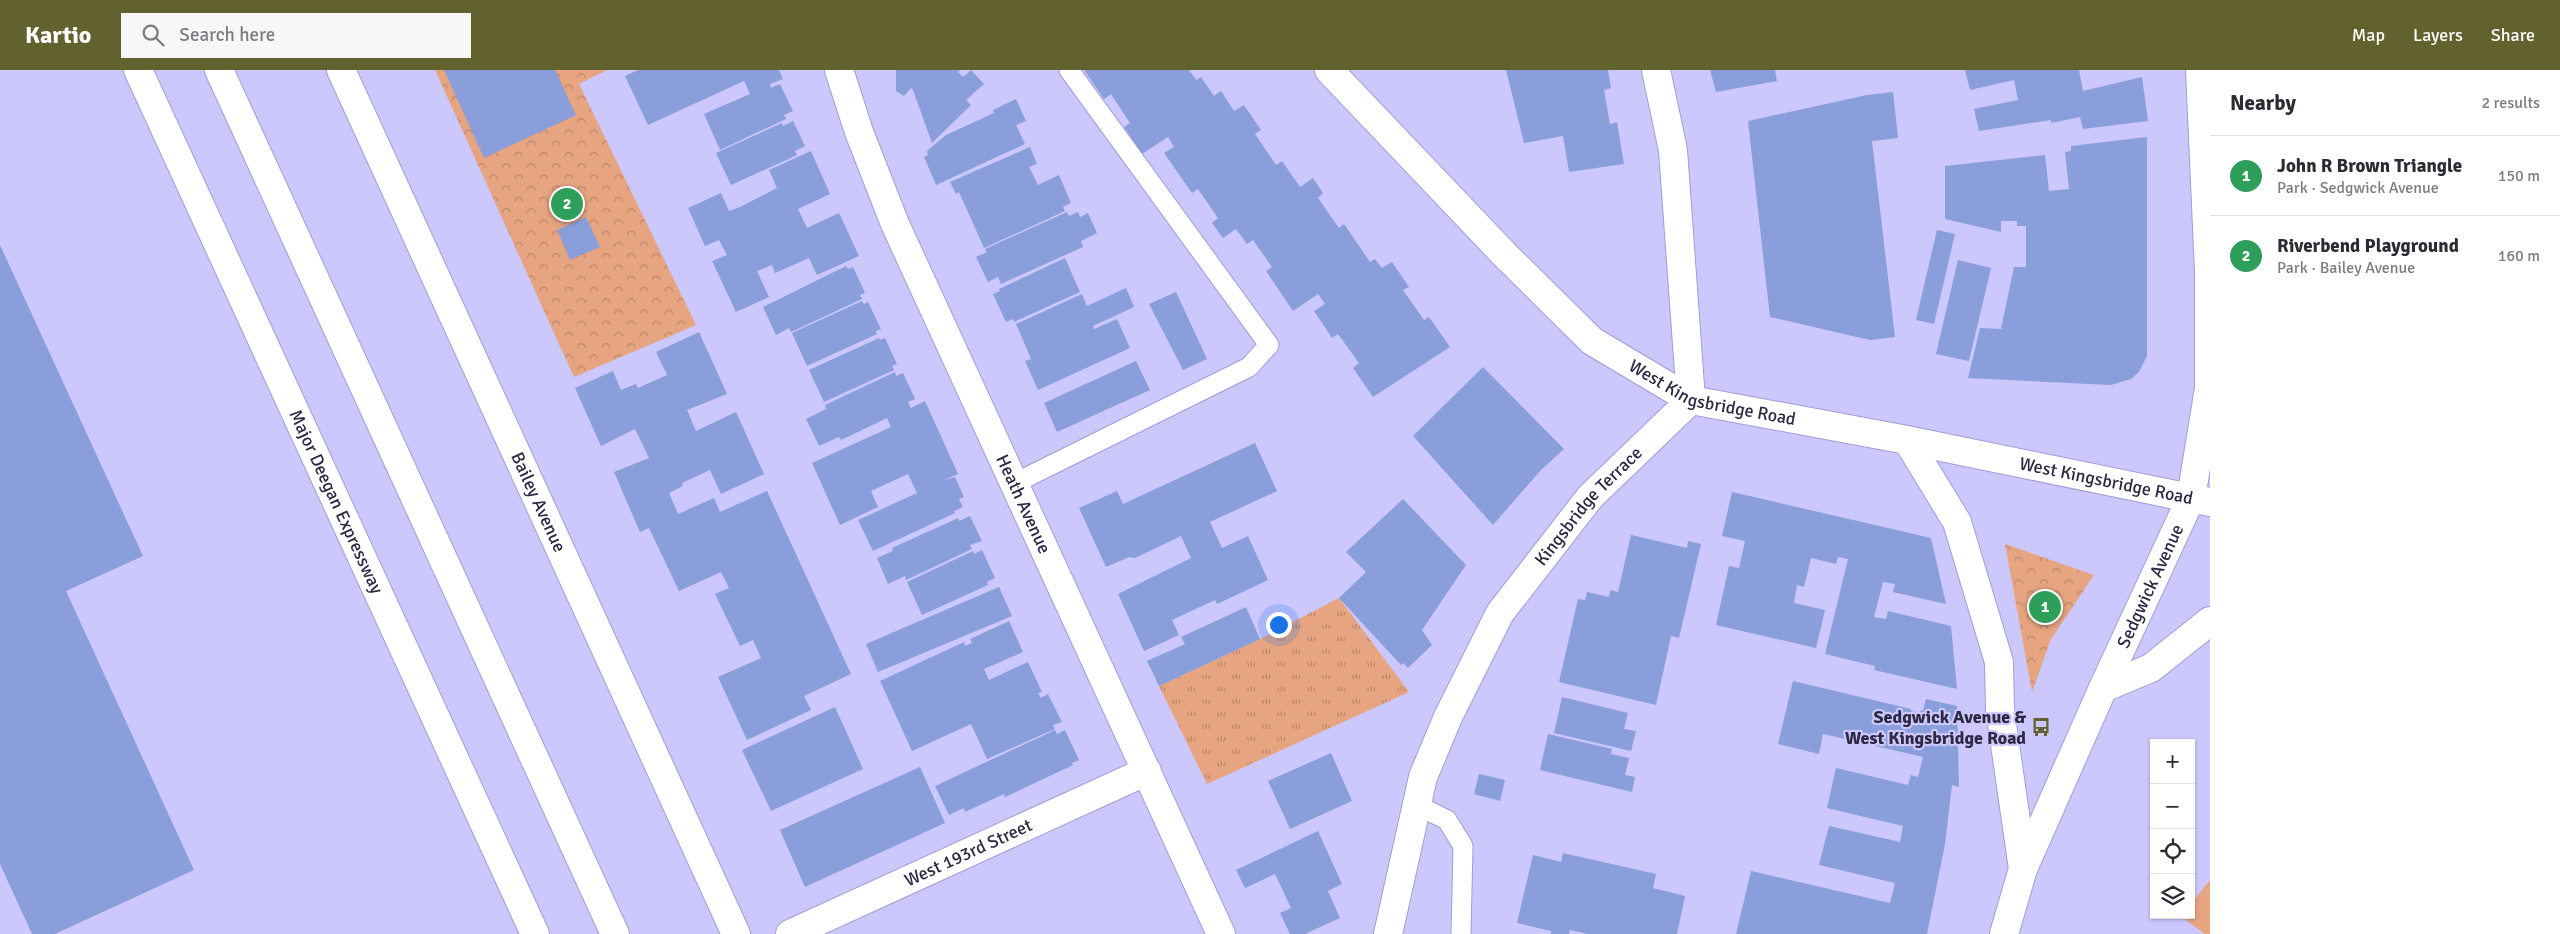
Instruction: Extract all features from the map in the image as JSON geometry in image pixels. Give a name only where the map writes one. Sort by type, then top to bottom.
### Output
[{"type":"main road","name":"Major Deegan Expressway","points":[[138,70],[535,934]]},
{"type":"main road","points":[[219,70],[615,934]]},
{"type":"main road","name":"Bailey Avenue","points":[[342,70],[736,934]]},
{"type":"main road","name":"Heath Avenue","points":[[839,70],[859,132],[895,224],[1221,934]]},
{"type":"main road","name":"West Kingsbridge Road","points":[[1329,70],[1504,254],[1592,341],[1691,400],[1906,440],[2200,500]]},
{"type":"main road","points":[[1656,70],[1673,150],[1691,400]]},
{"type":"main road","name":"Sedgwick Avenue","points":[[2004,934],[2023,869],[2103,688],[2200,500],[2210,368],[2209,272],[2200,70]]},
{"type":"main road","name":"Kingsbridge Terrace","points":[[1388,934],[1415,804],[1423,777],[1448,717],[1500,613],[1590,497],[1691,400]]},
{"type":"main road","points":[[1906,440],[1957,522],[1998,662],[2000,710],[2023,869]]},
{"type":"main road","points":[[2103,688],[2151,668],[2210,621]]},
{"type":"main road","name":"West 193rd Street","points":[[790,934],[1147,771]]},
{"type":"lane","points":[[1015,483],[1249,368],[1269,345],[1068,70]]},
{"type":"lane","points":[[1415,804],[1446,820],[1463,846],[1461,934]]},
{"type":"green space","points":[[435,70],[607,70],[579,84],[696,325],[574,377]]},
{"type":"green space","points":[[2005,544],[2094,575],[2051,639],[2032,692]]},
{"type":"green space","points":[[1339,598],[1409,692],[1207,784],[1159,686],[1260,639]]},
{"type":"green space","points":[[2210,880],[2210,934],[2205,934],[2185,919],[2195,919],[2195,899]]},
{"type":"building","points":[[444,70],[555,70],[576,115],[484,158]]},
{"type":"building","points":[[638,70],[779,70],[783,79],[770,84],[771,88],[780,84],[793,111],[784,115],[786,119],[720,150],[704,114],[750,94],[744,81],[648,125],[625,76]]},
{"type":"building","points":[[896,70],[960,70],[958,72],[963,77],[971,70],[984,84],[966,100],[971,105],[932,143],[913,90],[911,88],[904,96],[896,91]]},
{"type":"building","points":[[1084,70],[1189,70],[1196,80],[1201,77],[1214,96],[1221,91],[1234,111],[1244,105],[1261,130],[1255,134],[1276,165],[1282,161],[1300,187],[1313,178],[1323,193],[1318,198],[1339,228],[1344,224],[1370,262],[1375,259],[1382,268],[1392,262],[1409,287],[1403,290],[1424,320],[1429,317],[1450,347],[1373,397],[1353,368],[1359,363],[1338,334],[1332,338],[1314,311],[1325,304],[1318,294],[1293,311],[1266,271],[1272,267],[1253,240],[1247,244],[1236,229],[1223,238],[1212,223],[1218,218],[1198,189],[1192,193],[1164,153],[1174,147],[1168,137],[1142,154],[1124,127],[1130,123],[1111,94],[1104,99]]},
{"type":"building","points":[[1506,70],[1608,70],[1611,88],[1604,90],[1610,124],[1617,122],[1624,164],[1569,172],[1563,136],[1524,143]]},
{"type":"building","points":[[1710,70],[1775,70],[1777,81],[1716,92]]},
{"type":"building","points":[[1965,70],[2079,70],[2083,91],[2142,77],[2148,121],[2083,129],[2080,117],[2051,123],[2051,120],[1979,131],[1974,109],[2018,100],[2014,80],[1970,90]]},
{"type":"building","points":[[1893,92],[1898,138],[1872,141],[1895,337],[1870,340],[1770,317],[1748,121],[1867,95]]},
{"type":"building","points":[[1016,99],[1026,121],[1016,125],[1025,144],[936,185],[924,157],[928,155],[927,151],[946,135],[994,113],[993,110]]},
{"type":"building","points":[[793,121],[805,146],[795,151],[797,155],[731,185],[716,153],[782,123],[783,126]]},
{"type":"building","points":[[2147,137],[2147,356],[2139,372],[2131,379],[2111,385],[1968,378],[1980,328],[2001,329],[2014,267],[2026,267],[2026,226],[2017,226],[2017,221],[2001,221],[2001,232],[1945,219],[1945,166],[2045,155],[2049,191],[2069,189],[2065,152],[2071,151],[2071,146]]},
{"type":"building","points":[[1030,147],[1037,164],[1029,167],[1038,185],[1059,175],[1071,203],[1063,207],[1065,211],[984,248],[959,192],[956,194],[950,182]]},
{"type":"building","points":[[811,151],[830,194],[798,209],[807,228],[839,213],[859,256],[817,275],[809,258],[775,273],[772,265],[757,271],[769,297],[736,312],[712,261],[727,255],[719,240],[705,246],[688,208],[721,193],[729,211],[740,207],[777,188],[769,170]]},
{"type":"building","points":[[1067,212],[1069,216],[1078,212],[1080,217],[1088,213],[1097,233],[1081,241],[1083,247],[1001,284],[998,277],[988,282],[976,257],[987,252],[985,249]]},
{"type":"building","points":[[586,217],[600,247],[570,260],[557,230]]},
{"type":"building","points":[[1937,230],[1955,234],[1934,324],[1916,320]]},
{"type":"building","points":[[0,245],[143,556],[66,591],[194,870],[55,934],[32,934],[0,864]]},
{"type":"building","points":[[1065,258],[1080,292],[1014,322],[1013,319],[1006,322],[993,294],[1000,291],[999,289]]},
{"type":"building","points":[[1958,260],[1991,268],[1969,361],[1936,354]]},
{"type":"building","points":[[846,266],[848,269],[853,267],[865,293],[860,295],[862,299],[791,332],[789,328],[776,335],[763,307]]},
{"type":"building","points":[[1126,288],[1134,307],[1093,326],[1094,329],[1117,319],[1130,348],[1038,390],[1025,361],[1031,359],[1016,324],[1082,294],[1087,306]]},
{"type":"building","points":[[1176,292],[1207,359],[1183,370],[1149,304]]},
{"type":"building","points":[[862,301],[864,304],[868,302],[881,329],[876,331],[877,334],[807,366],[792,333]]},
{"type":"building","points":[[699,332],[727,394],[687,410],[696,431],[736,412],[764,474],[721,494],[710,470],[682,483],[683,486],[669,493],[678,514],[714,498],[720,512],[767,491],[851,674],[804,696],[811,710],[747,740],[718,677],[761,658],[753,640],[740,646],[715,594],[729,588],[721,572],[679,591],[649,528],[640,532],[614,472],[649,458],[635,429],[601,446],[575,388],[613,371],[621,390],[636,384],[638,388],[667,375],[656,352]]},
{"type":"building","points":[[879,338],[880,340],[885,338],[897,364],[892,366],[894,370],[824,402],[809,370]]},
{"type":"building","points":[[1136,361],[1150,390],[1057,432],[1044,403]]},
{"type":"building","points":[[1483,367],[1564,449],[1540,471],[1493,525],[1413,436]]},
{"type":"building","points":[[895,372],[896,376],[903,373],[915,399],[908,402],[911,408],[925,401],[958,474],[942,481],[955,477],[964,497],[959,499],[963,507],[954,511],[955,513],[873,551],[858,520],[917,493],[908,474],[871,491],[878,507],[840,525],[812,463],[891,427],[887,418],[841,440],[839,437],[819,446],[806,419],[826,409],[825,405]]},
{"type":"building","points":[[1255,443],[1277,491],[1210,522],[1222,548],[1248,536],[1268,580],[1217,604],[1215,600],[1172,620],[1179,635],[1144,651],[1118,594],[1191,558],[1181,536],[1135,558],[1129,557],[1106,567],[1079,508],[1117,491],[1123,504]]},
{"type":"building","points":[[1732,492],[1931,538],[1946,604],[1893,592],[1895,584],[1883,582],[1874,617],[1886,619],[1888,611],[1951,626],[1957,689],[1874,670],[1875,666],[1825,654],[1848,559],[1838,557],[1836,564],[1811,558],[1804,587],[1797,585],[1794,603],[1825,610],[1816,648],[1716,625],[1729,566],[1739,568],[1745,541],[1722,536]]},
{"type":"building","points":[[1403,499],[1466,565],[1422,630],[1432,645],[1408,668],[1403,663],[1401,665],[1339,598],[1366,572],[1346,552]]},
{"type":"building","points":[[970,516],[982,541],[970,545],[972,549],[906,580],[905,576],[888,584],[877,558],[893,551],[892,548],[958,518],[959,521]]},
{"type":"building","points":[[1631,535],[1687,548],[1688,541],[1701,544],[1679,638],[1671,636],[1656,705],[1559,682],[1578,599],[1585,600],[1587,592],[1609,597],[1610,590],[1618,592]]},
{"type":"building","points":[[982,550],[995,578],[987,582],[988,585],[922,615],[907,582],[973,551],[974,554]]},
{"type":"building","points":[[999,587],[1012,616],[878,672],[866,644]]},
{"type":"building","points":[[1246,607],[1260,639],[1159,686],[1147,661],[1185,644],[1181,637]]},
{"type":"building","points":[[1009,621],[1023,652],[984,669],[989,680],[1028,662],[1042,692],[1038,693],[1041,698],[1048,694],[1062,722],[1053,725],[1055,729],[987,759],[971,724],[912,751],[880,681],[964,642],[965,646],[972,643],[970,639]]},
{"type":"building","points":[[1793,681],[1911,709],[1911,711],[1920,713],[1921,710],[1923,711],[1926,699],[1957,706],[1959,787],[1952,785],[1945,844],[1927,934],[1736,934],[1751,871],[1890,903],[1895,883],[1819,865],[1829,826],[1900,842],[1903,826],[1827,808],[1836,768],[1908,785],[1911,775],[1918,777],[1923,757],[1823,734],[1819,754],[1778,744]]},
{"type":"building","points":[[1562,697],[1628,713],[1624,729],[1636,731],[1631,751],[1554,733]]},
{"type":"building","points":[[835,707],[863,769],[771,811],[742,750]]},
{"type":"building","points":[[1055,730],[1057,734],[1065,730],[1079,760],[1072,763],[1073,765],[1005,797],[1004,794],[965,812],[964,808],[949,815],[935,786]]},
{"type":"building","points":[[1548,734],[1612,749],[1611,754],[1629,758],[1625,775],[1635,777],[1632,792],[1540,770]]},
{"type":"building","points":[[1331,753],[1352,801],[1290,829],[1268,781]]},
{"type":"building","points":[[920,767],[945,823],[805,887],[780,830]]},
{"type":"building","points":[[1479,774],[1505,780],[1500,801],[1474,794]]},
{"type":"building","points":[[1318,831],[1342,884],[1328,891],[1340,918],[1305,934],[1290,934],[1280,913],[1291,908],[1275,874],[1245,888],[1236,870]]},
{"type":"building","points":[[1563,853],[1656,874],[1653,888],[1685,896],[1677,934],[1588,934],[1570,930],[1569,934],[1551,934],[1551,931],[1517,923],[1533,855],[1561,862]]},
{"type":"place","name":"Riverbend Playground","points":[[567,204]]},
{"type":"place","name":"John R Brown Triangle","points":[[2045,607]]},
{"type":"place","name":"Sedgwick Avenue & West Kingsbridge Road","points":[[2041,727]]}]
